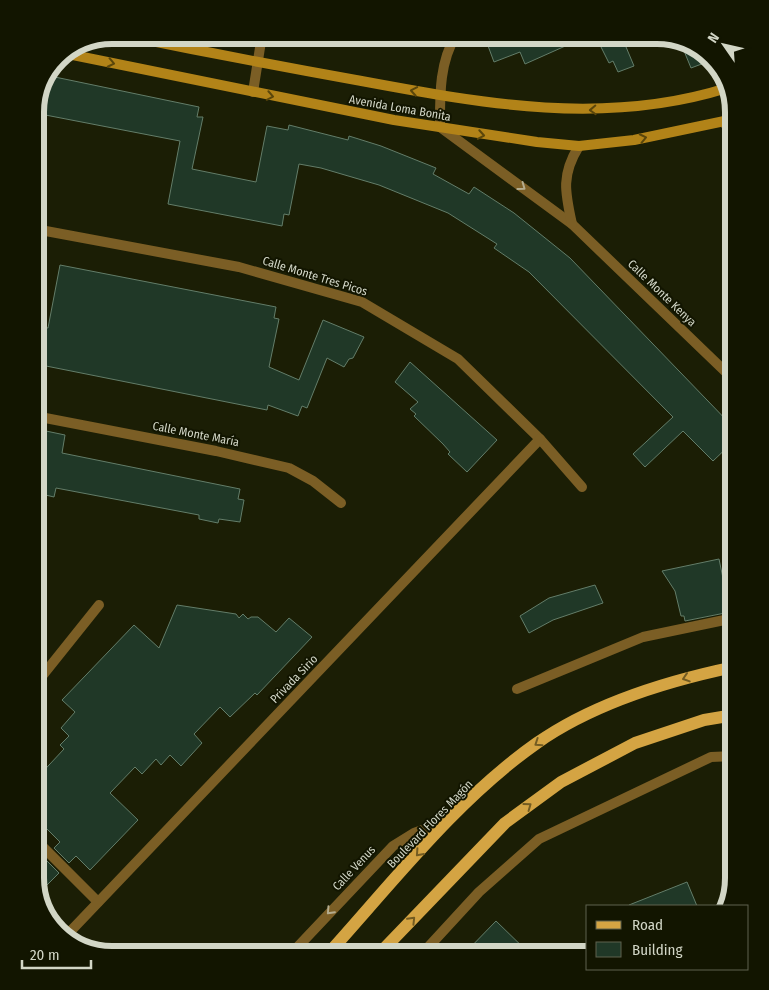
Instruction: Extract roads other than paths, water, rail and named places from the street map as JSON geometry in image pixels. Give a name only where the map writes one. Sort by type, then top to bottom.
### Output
[{"type":"main road","name":"Avenida Loma Bonita","points":[[167,44],[440,96],[538,107],[589,110],[652,105],[722,89]]},
{"type":"main road","name":"Avenida Loma Bonita","points":[[75,54],[253,92],[502,138],[579,146],[634,140],[723,122]]},
{"type":"main road","name":"Boulevard Flores Magón","points":[[335,946],[450,819],[492,780],[538,742],[589,713],[696,675],[725,669]]},
{"type":"main road","points":[[387,946],[505,823],[561,782],[635,743],[704,720],[725,716]]},
{"type":"street","points":[[253,92],[261,44]]},
{"type":"street","points":[[440,128],[440,96],[444,61],[452,44]]},
{"type":"street","name":"Calle Monte Kenya","points":[[440,128],[572,224],[725,371]]},
{"type":"street","points":[[572,224],[565,192],[565,177],[579,146]]},
{"type":"street","name":"Calle Monte Tres Picos","points":[[44,231],[239,267],[362,302],[458,359],[540,439],[582,488]]},
{"type":"street","name":"Calle Monte María","points":[[44,418],[216,451],[289,468],[313,481],[341,503]]},
{"type":"street","name":"Privada Sirio","points":[[70,932],[540,439]]},
{"type":"street","points":[[44,673],[99,605]]},
{"type":"street","points":[[517,689],[643,637],[725,620]]},
{"type":"street","points":[[429,946],[479,892],[538,839],[710,757],[725,756]]},
{"type":"street","name":"Calle Venus","points":[[299,946],[393,846],[414,833],[450,819]]},
{"type":"street","points":[[44,848],[98,902]]}]
